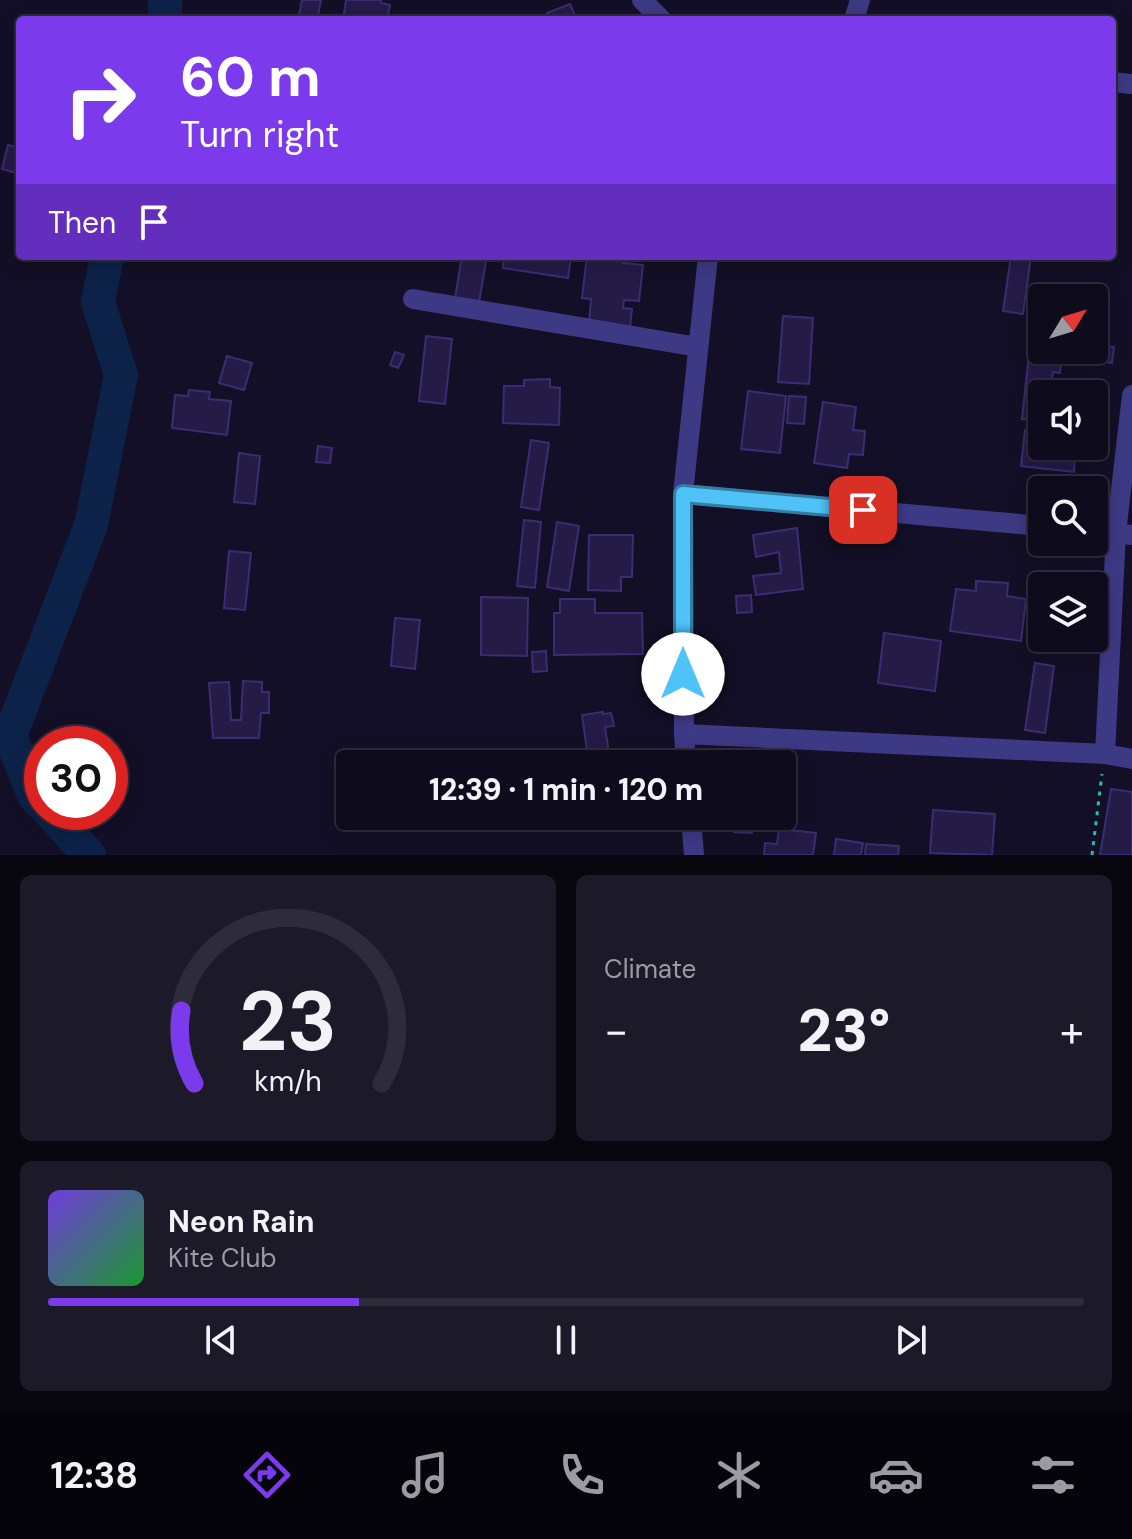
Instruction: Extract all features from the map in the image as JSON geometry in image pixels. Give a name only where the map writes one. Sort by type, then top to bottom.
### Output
[{"type":"street","points":[[642,0],[658,16]]},
{"type":"street","points":[[685,750],[683,494],[708,260]]},
{"type":"street","points":[[413,299],[698,347]]},
{"type":"street","points":[[1105,754],[1124,534],[1132,395]]},
{"type":"street","points":[[683,494],[1028,525]]},
{"type":"street","points":[[684,734],[1105,754],[1132,759]]},
{"type":"street","points":[[692,830],[694,855]]},
{"type":"path","points":[[1092,855],[1105,754]]},
{"type":"building","points":[[302,0],[321,0],[318,16],[299,16]]},
{"type":"building","points":[[346,0],[381,0],[381,3],[390,5],[388,16],[344,16]]},
{"type":"building","points":[[570,4],[575,16],[548,16],[547,13]]},
{"type":"building","points":[[8,145],[16,147],[16,173],[2,169]]},
{"type":"building","points":[[461,260],[486,260],[479,302],[455,298]]},
{"type":"building","points":[[504,260],[570,260],[568,278],[503,268]]},
{"type":"building","points":[[587,260],[623,260],[623,263],[643,265],[639,301],[624,300],[623,308],[632,309],[630,328],[589,324],[591,299],[582,298]]},
{"type":"building","points":[[1010,260],[1030,260],[1023,314],[1003,311]]},
{"type":"building","points":[[783,316],[813,318],[809,384],[778,382]]},
{"type":"building","points":[[426,336],[452,339],[445,404],[419,401]]},
{"type":"building","points":[[1108,346],[1114,347],[1112,363],[1108,362]]},
{"type":"building","points":[[395,352],[404,355],[398,368],[390,365]]},
{"type":"building","points":[[227,356],[252,363],[244,390],[219,383]]},
{"type":"building","points":[[1028,364],[1061,364],[1060,373],[1053,372],[1052,380],[1028,380],[1028,420],[1022,419]]},
{"type":"building","points":[[550,379],[550,387],[560,388],[559,425],[503,423],[504,386],[524,386],[524,380]]},
{"type":"building","points":[[189,390],[210,392],[209,399],[231,401],[227,435],[172,428],[175,395],[188,396]]},
{"type":"building","points":[[748,391],[786,396],[780,453],[741,449]]},
{"type":"building","points":[[789,396],[806,397],[804,424],[787,423]]},
{"type":"building","points":[[823,402],[856,407],[853,430],[865,431],[863,455],[849,454],[847,468],[814,463]]},
{"type":"building","points":[[1025,430],[1028,430],[1028,460],[1075,460],[1074,472],[1021,466]]},
{"type":"building","points":[[531,440],[549,443],[539,510],[521,507]]},
{"type":"building","points":[[318,446],[332,448],[330,463],[316,462]]},
{"type":"building","points":[[239,453],[260,456],[255,504],[234,502]]},
{"type":"building","points":[[524,520],[541,522],[535,588],[517,586]]},
{"type":"building","points":[[557,522],[579,526],[569,591],[547,587]]},
{"type":"building","points":[[797,528],[803,589],[756,595],[753,576],[781,573],[779,552],[756,557],[753,535]]},
{"type":"building","points":[[589,535],[633,535],[632,577],[621,577],[621,591],[588,590]]},
{"type":"building","points":[[229,551],[251,553],[245,610],[224,608]]},
{"type":"building","points":[[976,581],[1008,583],[1007,596],[1026,599],[1021,641],[950,631],[956,589],[976,591]]},
{"type":"building","points":[[751,595],[752,612],[737,613],[736,596]]},
{"type":"building","points":[[481,597],[528,598],[527,656],[481,655]]},
{"type":"building","points":[[560,599],[595,599],[595,613],[642,613],[643,654],[554,655],[554,613],[560,613]]},
{"type":"building","points":[[395,618],[420,620],[415,669],[391,666]]},
{"type":"building","points":[[884,633],[941,641],[935,691],[878,683]]},
{"type":"building","points":[[546,651],[547,671],[533,672],[532,652]]},
{"type":"building","points":[[1035,663],[1054,666],[1045,733],[1025,730]]},
{"type":"building","points":[[243,681],[262,682],[262,692],[269,692],[269,713],[261,713],[259,738],[213,738],[209,683],[229,682],[231,720],[241,720]]},
{"type":"building","points":[[611,713],[614,726],[605,727],[608,750],[587,750],[582,715]]},
{"type":"building","points":[[1111,789],[1132,792],[1132,855],[1100,855]]},
{"type":"building","points":[[933,810],[995,814],[992,855],[930,853]]},
{"type":"building","points":[[734,830],[752,830],[752,833]]},
{"type":"building","points":[[779,830],[816,833],[813,855],[764,855],[765,843],[777,844]]},
{"type":"building","points":[[836,839],[863,843],[861,855],[834,855]]},
{"type":"building","points":[[866,844],[899,846],[898,855],[865,855]]},
{"type":"waterway","points":[[165,0],[165,16]]},
{"type":"waterway","points":[[24,770],[10,736],[91,525],[121,375],[98,302],[106,260]]},
{"type":"waterway","points":[[66,830],[89,855]]},
{"type":"route","points":[[683,674],[683,494],[863,510]]}]
